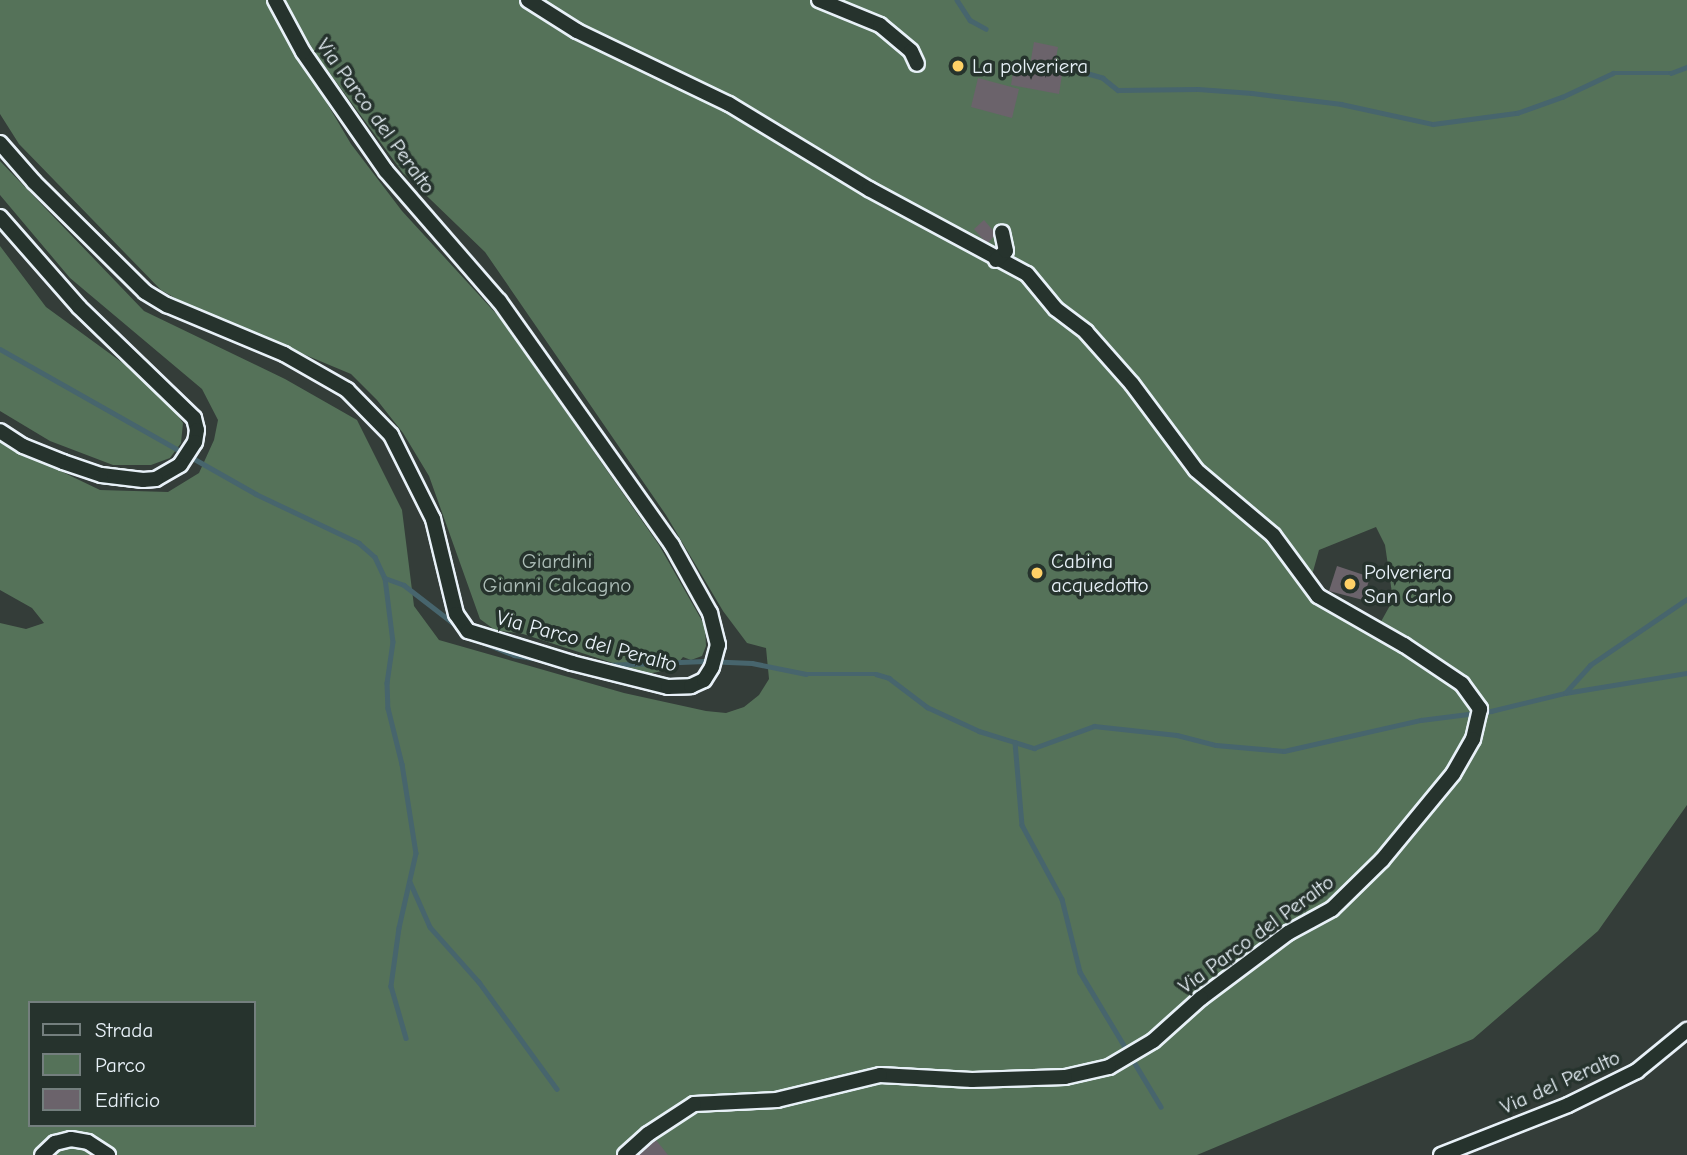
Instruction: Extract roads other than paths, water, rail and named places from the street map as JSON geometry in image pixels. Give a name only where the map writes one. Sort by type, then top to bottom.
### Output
[{"type":"street","name":"Via Parco del Peralto","points":[[0,143],[34,182],[145,292],[167,305],[284,354],[347,390],[391,435],[433,519],[456,614],[468,631],[572,663],[668,687],[691,686],[704,680],[712,667],[718,645],[710,613],[672,545],[499,301],[386,171],[303,52],[275,0]]},
{"type":"street","name":"Via Parco del Peralto","points":[[528,0],[577,31],[729,104],[869,189],[996,260],[1027,274],[1056,309],[1086,332],[1132,384],[1196,470],[1273,535],[1318,596],[1392,638],[1462,684],[1480,709],[1473,739],[1452,774],[1382,860],[1332,909],[1288,933],[1201,998],[1153,1041],[1108,1067],[1065,1077],[998,1079],[880,1075],[777,1100],[694,1104],[648,1134],[625,1155]]},
{"type":"street","points":[[819,0],[880,25],[911,51],[917,64]]},
{"type":"street","points":[[0,217],[79,307],[194,418],[197,429],[188,455],[169,473],[156,480],[101,475],[23,446],[0,431]]},
{"type":"street","points":[[996,260],[1006,251],[1002,232]]},
{"type":"street","name":"Via del Peralto","points":[[1441,1155],[1568,1105],[1637,1071],[1687,1030]]},
{"type":"street","points":[[43,1155],[55,1143],[71,1139],[88,1142],[108,1155]]},
{"type":"waterway","points":[[957,0],[970,20],[986,29]]},
{"type":"waterway","points":[[1069,68],[1103,78],[1118,90],[1198,89],[1252,93],[1341,104],[1433,124],[1517,113],[1562,97],[1613,73],[1671,73],[1687,67]]},
{"type":"waterway","points":[[0,349],[256,494],[359,543],[375,557],[385,578],[393,642],[387,683],[388,708],[402,764],[416,853],[399,928],[391,986],[406,1038]]},
{"type":"waterway","points":[[385,578],[404,585],[457,626]]},
{"type":"waterway","points":[[1566,692],[1590,665],[1687,599]]},
{"type":"waterway","points":[[482,642],[514,655],[534,658]]},
{"type":"waterway","points":[[605,665],[705,661],[752,663],[806,674],[876,674],[889,678],[927,707],[979,731],[1034,748],[1094,726],[1177,735],[1216,745],[1284,751],[1421,720],[1491,711],[1565,693],[1687,673]]},
{"type":"waterway","points":[[1015,742],[1022,825],[1062,899],[1080,972],[1161,1107]]},
{"type":"waterway","points":[[410,882],[430,927],[479,982],[557,1089]]},
{"type":"place","name":"La polveriera","points":[[958,66]]},
{"type":"place","name":"Cabina acquedotto","points":[[1037,573]]},
{"type":"place","name":"Polveriera San Carlo","points":[[1350,584]]},
{"type":"park label","name":"Giardini Gianni Calcagno","points":[[557,573]]}]
